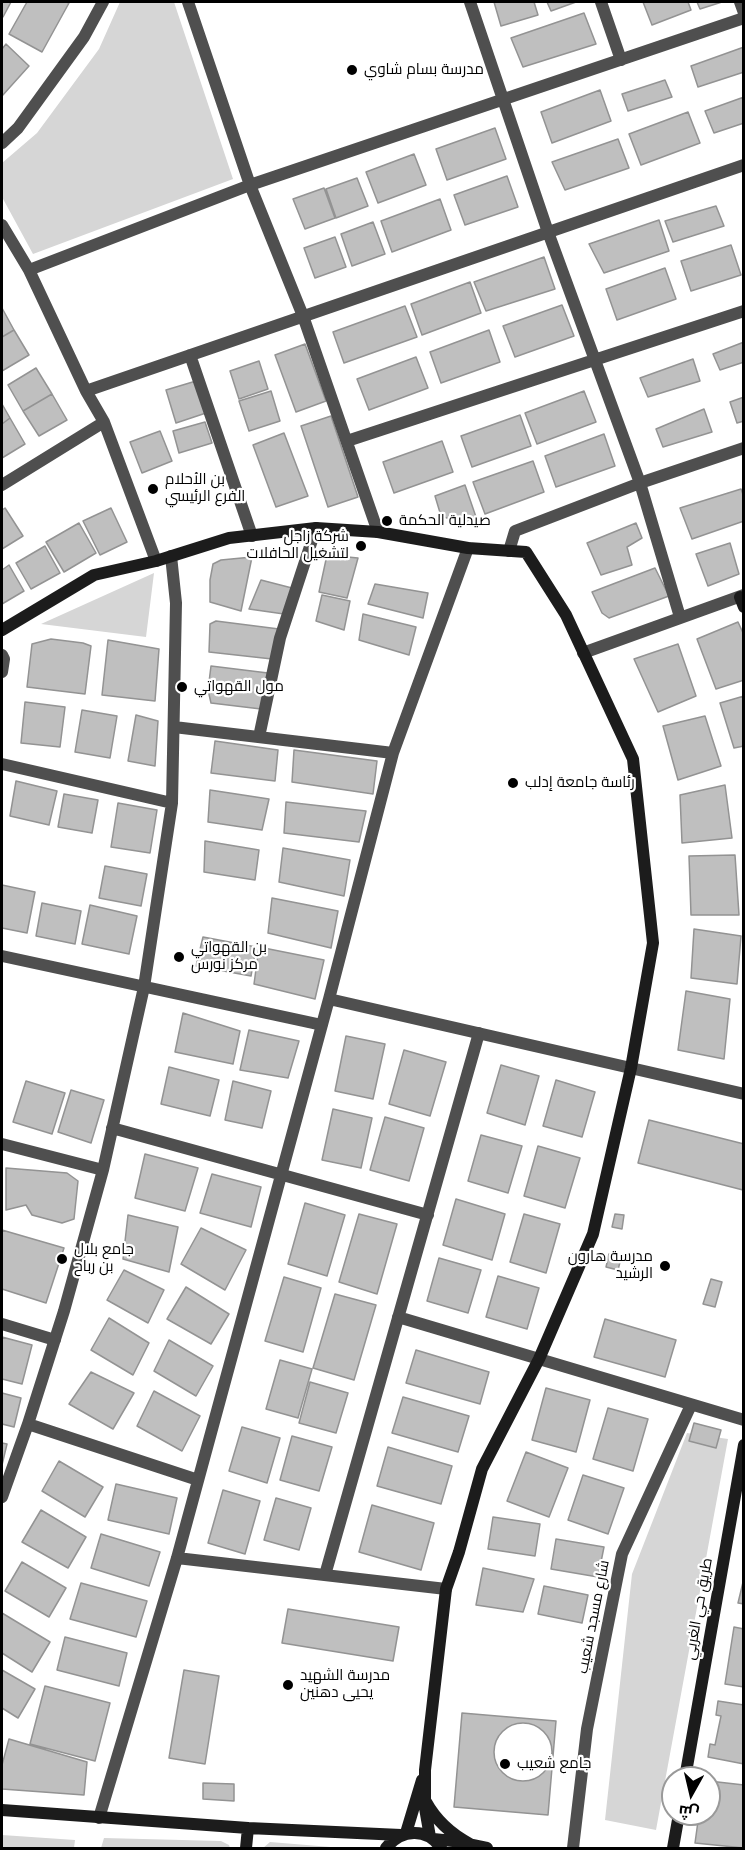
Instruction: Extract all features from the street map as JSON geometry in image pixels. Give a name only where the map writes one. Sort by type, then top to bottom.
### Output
[{"type":"street","points":[[2,143],[18,128],[84,37],[103,2]]},
{"type":"street","points":[[188,2],[250,185],[303,316],[378,532]]},
{"type":"street","points":[[470,2],[548,232],[640,483],[680,617]]},
{"type":"street","points":[[601,2],[621,60]]},
{"type":"street","points":[[740,2],[744,12]]},
{"type":"street","points":[[29,270],[250,185],[744,18]]},
{"type":"street","points":[[86,391],[744,165]]},
{"type":"street","points":[[2,225],[29,270],[86,391],[104,422],[156,561]]},
{"type":"street","points":[[347,441],[744,311]]},
{"type":"street","points":[[190,355],[252,536]]},
{"type":"street","points":[[2,483],[104,422]]},
{"type":"street","points":[[509,551],[515,531],[640,483],[744,448]]},
{"type":"street","points":[[259,737],[279,638],[316,528]]},
{"type":"street","points":[[2,630],[94,575],[156,561],[229,538],[316,528],[378,532],[468,548],[526,552],[566,615],[633,759],[653,943],[631,1068],[593,1234],[539,1359],[482,1469],[459,1552],[446,1589],[425,1770],[425,1800],[434,1842]]},
{"type":"street","points":[[99,1818],[177,1558],[329,999],[393,753],[468,548]]},
{"type":"street","points":[[2,1497],[55,1340],[103,1170],[144,987],[172,802],[176,603],[171,556]]},
{"type":"street","points":[[583,653],[680,617],[742,600]]},
{"type":"street","points":[[2,655],[4,659],[2,672]]},
{"type":"street","points":[[174,727],[393,753]]},
{"type":"street","points":[[2,764],[172,802]]},
{"type":"street","points":[[2,956],[322,1025]]},
{"type":"street","points":[[329,999],[744,1094]]},
{"type":"street","points":[[326,1575],[479,1033]]},
{"type":"street","points":[[112,1128],[428,1215]]},
{"type":"street","points":[[2,1144],[103,1170]]},
{"type":"street","points":[[398,1317],[744,1420]]},
{"type":"street","points":[[2,1324],[55,1340]]},
{"type":"street","name":"شارع مسجد شعيب","points":[[573,1848],[587,1729],[622,1554],[691,1405]]},
{"type":"street","points":[[28,1424],[198,1480]]},
{"type":"street","name":"طريق حي الغربي","points":[[687,1766],[744,1445]]},
{"type":"street","points":[[177,1558],[446,1589]]},
{"type":"street","points":[[386,1848],[393,1840],[404,1834],[425,1770]]},
{"type":"street","points":[[425,1800],[443,1826],[470,1844]]},
{"type":"street","points":[[2,1810],[248,1828],[375,1834],[414,1832],[434,1842],[470,1844],[487,1848]]},
{"type":"street","points":[[375,1834],[398,1827],[411,1817]]},
{"type":"street","points":[[673,1848],[677,1826]]},
{"type":"street","points":[[246,1848],[248,1828]]},
{"type":"shaded area","points":[[120,2],[174,2],[233,179],[33,254],[2,197],[2,163],[37,133],[99,49]]},
{"type":"shaded area","points":[[154,573],[146,637],[41,624]]},
{"type":"shaded area","points":[[687,1433],[728,1439],[668,1766],[661,1766],[661,1803],[656,1830],[605,1820],[632,1574]]},
{"type":"shaded area","points":[[2,1835],[75,1840],[74,1848],[2,1847]]},
{"type":"shaded area","points":[[104,1838],[221,1841],[230,1848],[101,1848]]},
{"type":"shaded area","points":[[270,1842],[343,1848],[263,1848]]},
{"type":"building","points":[[2,2],[11,2],[3,17],[2,16]]},
{"type":"building","points":[[27,2],[69,3],[42,52],[9,34]]},
{"type":"building","points":[[494,2],[534,2],[538,15],[501,26]]},
{"type":"building","points":[[547,2],[576,2],[551,11]]},
{"type":"building","points":[[643,2],[688,2],[691,10],[652,25]]},
{"type":"building","points":[[697,2],[722,2],[700,9]]},
{"type":"building","points":[[584,13],[596,44],[523,67],[511,38]]},
{"type":"building","points":[[6,44],[29,66],[2,96],[2,49]]},
{"type":"building","points":[[744,47],[744,72],[698,87],[691,66]]},
{"type":"building","points":[[665,80],[672,97],[628,111],[622,94]]},
{"type":"building","points":[[600,90],[611,121],[552,143],[541,112]]},
{"type":"building","points":[[744,97],[744,123],[714,133],[705,111]]},
{"type":"building","points":[[688,112],[700,143],[641,165],[629,134]]},
{"type":"building","points":[[495,128],[506,159],[447,180],[436,149]]},
{"type":"building","points":[[618,139],[629,168],[565,190],[552,162]]},
{"type":"building","points":[[414,154],[426,185],[378,203],[366,172]]},
{"type":"building","points":[[507,176],[518,207],[465,225],[454,195]]},
{"type":"building","points":[[357,178],[368,206],[336,218],[326,189]]},
{"type":"building","points":[[324,188],[335,218],[305,229],[293,199]]},
{"type":"building","points":[[440,199],[451,230],[392,252],[381,221]]},
{"type":"building","points":[[716,206],[724,226],[673,242],[665,221]]},
{"type":"building","points":[[659,220],[669,251],[604,273],[589,244]]},
{"type":"building","points":[[373,222],[385,254],[352,266],[341,234]]},
{"type":"building","points":[[335,237],[346,267],[315,278],[304,248]]},
{"type":"building","points":[[731,245],[741,275],[691,291],[681,261]]},
{"type":"building","points":[[544,257],[555,289],[486,311],[474,282]]},
{"type":"building","points":[[665,268],[676,299],[617,320],[606,289]]},
{"type":"building","points":[[470,282],[481,313],[422,335],[411,304]]},
{"type":"building","points":[[562,305],[574,336],[515,357],[503,326]]},
{"type":"building","points":[[405,306],[417,337],[344,363],[333,332]]},
{"type":"building","points":[[2,308],[14,330],[2,337]]},
{"type":"building","points":[[14,330],[29,355],[2,371],[2,337]]},
{"type":"building","points":[[489,330],[500,362],[441,383],[430,352]]},
{"type":"building","points":[[744,342],[744,362],[720,370],[713,354]]},
{"type":"building","points":[[305,344],[326,401],[296,412],[275,355]]},
{"type":"building","points":[[416,357],[428,388],[369,410],[357,379]]},
{"type":"building","points":[[693,359],[700,381],[648,397],[640,378]]},
{"type":"building","points":[[259,361],[268,389],[239,399],[230,371]]},
{"type":"building","points":[[36,368],[52,394],[23,411],[8,385]]},
{"type":"building","points":[[196,381],[206,413],[176,423],[166,390]]},
{"type":"building","points":[[271,391],[280,421],[249,431],[239,401]]},
{"type":"building","points":[[584,391],[596,422],[537,444],[525,413]]},
{"type":"building","points":[[52,394],[67,420],[39,436],[23,411]]},
{"type":"building","points":[[744,397],[744,421],[737,423],[730,402]]},
{"type":"building","points":[[2,404],[10,418],[2,424]]},
{"type":"building","points":[[704,409],[712,432],[663,447],[656,429]]},
{"type":"building","points":[[520,415],[531,446],[472,467],[461,436]]},
{"type":"building","points":[[331,416],[358,497],[328,507],[301,426]]},
{"type":"building","points":[[10,418],[25,444],[2,458],[2,424]]},
{"type":"building","points":[[205,422],[212,443],[179,453],[173,431]]},
{"type":"building","points":[[160,431],[172,461],[142,473],[130,442]]},
{"type":"building","points":[[284,433],[308,496],[276,507],[253,445]]},
{"type":"building","points":[[604,434],[615,466],[556,487],[545,456]]},
{"type":"building","points":[[442,441],[453,472],[394,493],[383,462]]},
{"type":"building","points":[[533,461],[544,492],[485,514],[473,482]]},
{"type":"building","points":[[465,485],[476,517],[462,523],[441,516],[435,496]]},
{"type":"building","points":[[741,489],[744,497],[744,521],[692,539],[680,508]]},
{"type":"building","points":[[5,508],[23,536],[2,549],[2,510]]},
{"type":"building","points":[[111,508],[127,542],[100,555],[83,521]]},
{"type":"building","points":[[79,523],[96,553],[64,572],[46,542]]},
{"type":"building","points":[[636,523],[642,538],[627,547],[632,565],[601,575],[587,543]]},
{"type":"building","points":[[730,543],[739,574],[708,586],[696,554]]},
{"type":"building","points":[[45,546],[60,573],[31,589],[16,563]]},
{"type":"building","points":[[327,555],[358,558],[347,598],[319,592]]},
{"type":"building","points":[[252,557],[241,611],[210,602],[213,564],[221,560]]},
{"type":"building","points":[[9,565],[24,591],[2,604],[2,570]]},
{"type":"building","points":[[655,568],[669,596],[609,618],[602,613],[592,592]]},
{"type":"building","points":[[261,580],[292,588],[284,614],[249,609]]},
{"type":"building","points":[[375,584],[428,593],[423,618],[368,604]]},
{"type":"building","points":[[322,595],[350,601],[344,630],[316,621]]},
{"type":"building","points":[[363,614],[416,627],[409,655],[359,640]]},
{"type":"building","points":[[216,621],[279,629],[272,659],[209,652],[210,624]]},
{"type":"building","points":[[738,622],[744,635],[744,680],[716,689],[697,639]]},
{"type":"building","points":[[51,639],[91,646],[85,694],[27,687],[32,644]]},
{"type":"building","points":[[108,640],[159,649],[155,701],[102,695]]},
{"type":"building","points":[[678,644],[696,696],[658,712],[634,659]]},
{"type":"building","points":[[211,666],[268,673],[261,709],[211,703],[208,690]]},
{"type":"building","points":[[744,696],[744,746],[734,748],[720,703]]},
{"type":"building","points":[[25,702],[65,707],[60,747],[21,743]]},
{"type":"building","points":[[82,710],[117,716],[110,758],[75,752]]},
{"type":"building","points":[[136,715],[158,721],[155,766],[128,761]]},
{"type":"building","points":[[705,716],[721,766],[678,780],[663,726]]},
{"type":"building","points":[[215,741],[278,750],[275,781],[211,773]]},
{"type":"building","points":[[294,750],[377,761],[373,794],[292,782]]},
{"type":"building","points":[[16,781],[57,791],[49,825],[10,816]]},
{"type":"building","points":[[725,785],[732,838],[682,843],[680,795]]},
{"type":"building","points":[[210,790],[269,799],[262,830],[208,822]]},
{"type":"building","points":[[64,794],[98,800],[92,833],[58,827]]},
{"type":"building","points":[[286,802],[366,811],[359,842],[284,833]]},
{"type":"building","points":[[118,803],[157,810],[150,853],[111,847]]},
{"type":"building","points":[[205,841],[259,850],[255,880],[204,872]]},
{"type":"building","points":[[283,848],[350,860],[344,896],[279,882]]},
{"type":"building","points":[[735,855],[739,915],[691,915],[689,856]]},
{"type":"building","points":[[105,866],[147,874],[141,906],[99,898]]},
{"type":"building","points":[[2,885],[35,892],[27,933],[2,928]]},
{"type":"building","points":[[272,898],[338,911],[331,948],[268,933]]},
{"type":"building","points":[[42,903],[81,911],[75,944],[36,936]]},
{"type":"building","points":[[90,905],[137,916],[129,954],[82,944]]},
{"type":"building","points":[[694,929],[741,936],[737,984],[691,978]]},
{"type":"building","points":[[203,937],[256,947],[251,976],[196,966]]},
{"type":"building","points":[[259,947],[324,960],[315,999],[254,984]]},
{"type":"building","points":[[686,991],[730,999],[724,1059],[678,1050]]},
{"type":"building","points":[[183,1013],[240,1031],[233,1064],[175,1052]]},
{"type":"building","points":[[249,1030],[299,1041],[288,1078],[240,1070]]},
{"type":"building","points":[[346,1036],[385,1044],[373,1099],[335,1091]]},
{"type":"building","points":[[404,1050],[446,1062],[430,1116],[389,1104]]},
{"type":"building","points":[[501,1065],[539,1076],[525,1125],[487,1113]]},
{"type":"building","points":[[169,1067],[219,1080],[210,1116],[161,1104]]},
{"type":"building","points":[[556,1080],[595,1092],[582,1137],[543,1126]]},
{"type":"building","points":[[26,1081],[65,1093],[52,1134],[13,1122]]},
{"type":"building","points":[[233,1081],[271,1091],[262,1128],[225,1120]]},
{"type":"building","points":[[71,1090],[104,1100],[91,1143],[58,1132]]},
{"type":"building","points":[[333,1109],[372,1118],[361,1168],[322,1160]]},
{"type":"building","points":[[385,1117],[424,1128],[409,1181],[370,1170]]},
{"type":"building","points":[[649,1120],[744,1144],[743,1190],[638,1163]]},
{"type":"building","points":[[481,1135],[522,1146],[508,1193],[468,1181]]},
{"type":"building","points":[[538,1146],[580,1158],[565,1208],[524,1196]]},
{"type":"building","points":[[145,1154],[198,1168],[185,1211],[135,1198]]},
{"type":"building","points":[[6,1168],[67,1173],[78,1181],[74,1219],[62,1223],[32,1215],[26,1205],[6,1210]]},
{"type":"building","points":[[212,1174],[261,1187],[251,1227],[200,1213]]},
{"type":"building","points":[[456,1199],[505,1214],[492,1260],[443,1245]]},
{"type":"building","points":[[305,1203],[345,1215],[327,1276],[288,1264]]},
{"type":"building","points":[[359,1214],[397,1224],[377,1294],[339,1282]]},
{"type":"building","points":[[524,1214],[560,1224],[546,1273],[510,1262]]},
{"type":"building","points":[[615,1214],[624,1215],[622,1229],[612,1227]]},
{"type":"building","points":[[128,1215],[178,1227],[169,1272],[123,1259]]},
{"type":"building","points":[[201,1228],[246,1250],[225,1290],[181,1264]]},
{"type":"building","points":[[2,1230],[64,1248],[46,1303],[2,1289]]},
{"type":"building","points":[[609,1254],[621,1258],[618,1270],[606,1267]]},
{"type":"building","points":[[439,1258],[481,1270],[468,1313],[427,1301]]},
{"type":"building","points":[[124,1270],[164,1290],[148,1323],[107,1300]]},
{"type":"building","points":[[498,1276],[539,1288],[527,1329],[486,1317]]},
{"type":"building","points":[[284,1277],[321,1288],[303,1352],[265,1341]]},
{"type":"building","points":[[711,1279],[722,1282],[715,1307],[703,1304]]},
{"type":"building","points":[[186,1287],[229,1314],[211,1344],[167,1319]]},
{"type":"building","points":[[335,1294],[376,1305],[354,1380],[313,1368]]},
{"type":"building","points":[[109,1318],[149,1343],[133,1375],[91,1350]]},
{"type":"building","points":[[605,1319],[676,1340],[665,1377],[594,1357]]},
{"type":"building","points":[[2,1337],[32,1345],[22,1384],[2,1379]]},
{"type":"building","points":[[169,1340],[213,1366],[196,1396],[154,1371]]},
{"type":"building","points":[[416,1350],[489,1372],[480,1404],[406,1383]]},
{"type":"building","points":[[280,1360],[312,1369],[298,1418],[266,1409]]},
{"type":"building","points":[[91,1372],[134,1393],[113,1429],[69,1404]]},
{"type":"building","points":[[310,1382],[348,1393],[336,1433],[299,1423]]},
{"type":"building","points":[[546,1388],[590,1400],[576,1452],[532,1440]]},
{"type":"building","points":[[154,1391],[200,1416],[182,1451],[137,1426]]},
{"type":"building","points":[[2,1393],[21,1398],[14,1427],[2,1424]]},
{"type":"building","points":[[403,1397],[469,1416],[458,1452],[392,1433]]},
{"type":"building","points":[[608,1408],[648,1419],[633,1471],[593,1459]]},
{"type":"building","points":[[694,1423],[721,1430],[716,1448],[689,1441]]},
{"type":"building","points":[[242,1427],[280,1438],[267,1483],[229,1471]]},
{"type":"building","points":[[292,1436],[332,1447],[319,1491],[280,1480]]},
{"type":"building","points":[[2,1443],[7,1444],[2,1465]]},
{"type":"building","points":[[388,1447],[452,1466],[441,1504],[377,1486]]},
{"type":"building","points":[[526,1452],[568,1468],[549,1517],[507,1501]]},
{"type":"building","points":[[59,1461],[103,1487],[85,1517],[42,1491]]},
{"type":"building","points":[[583,1475],[624,1488],[608,1534],[568,1520]]},
{"type":"building","points":[[116,1484],[177,1498],[169,1534],[108,1520]]},
{"type":"building","points":[[223,1490],[260,1501],[245,1554],[208,1543]]},
{"type":"building","points":[[276,1498],[311,1508],[299,1550],[264,1540]]},
{"type":"building","points":[[372,1505],[434,1523],[421,1570],[359,1552]]},
{"type":"building","points":[[41,1510],[86,1537],[68,1568],[22,1542]]},
{"type":"building","points":[[493,1517],[540,1524],[535,1556],[488,1549]]},
{"type":"building","points":[[101,1534],[160,1552],[149,1586],[91,1568]]},
{"type":"building","points":[[556,1539],[604,1547],[598,1577],[551,1569]]},
{"type":"building","points":[[22,1562],[66,1588],[49,1617],[5,1591]]},
{"type":"building","points":[[483,1568],[534,1579],[523,1612],[476,1605]]},
{"type":"building","points":[[744,1578],[744,1604],[738,1603]]},
{"type":"building","points":[[81,1583],[147,1601],[136,1637],[70,1619]]},
{"type":"building","points":[[544,1586],[588,1595],[582,1623],[538,1614]]},
{"type":"building","points":[[288,1609],[399,1627],[393,1661],[282,1643]]},
{"type":"building","points":[[2,1613],[50,1642],[32,1672],[2,1653]]},
{"type":"building","points":[[734,1627],[744,1629],[744,1687],[725,1684]]},
{"type":"building","points":[[65,1637],[127,1653],[119,1686],[57,1670]]},
{"type":"building","points":[[2,1670],[35,1689],[18,1718],[2,1708]]},
{"type":"building","points":[[184,1670],[219,1676],[205,1764],[169,1758]]},
{"type":"building","points":[[45,1686],[110,1703],[95,1761],[30,1744]]},
{"type":"building","points":[[718,1701],[744,1705],[744,1764],[708,1757],[710,1744],[715,1745],[721,1716],[716,1715]]},
{"type":"building","name":"جامع شعيب","points":[[462,1713],[556,1721],[548,1815],[454,1807]]},
{"type":"building","points":[[523,1723],[534,1725],[547,1736],[552,1752],[550,1763],[539,1776],[523,1781],[512,1779],[499,1768],[494,1752],[496,1741],[507,1728]]},
{"type":"building","points":[[9,1739],[87,1762],[84,1795],[2,1789],[2,1765]]},
{"type":"building","points":[[721,1782],[744,1785],[744,1848],[695,1843],[697,1826],[721,1826]]},
{"type":"building","points":[[203,1783],[234,1784],[234,1801],[203,1799]]},
{"type":"place","name":"مدرسة بسام شاوي","points":[[352,70]]},
{"type":"place","name":"بن الأحلام الفرع الرئيسي","points":[[153,489]]},
{"type":"place","name":"صيدلية الحكمة","points":[[387,521]]},
{"type":"place","name":"شركة زاجل لتشغيل الحافلات","points":[[361,546]]},
{"type":"place","name":"مول القهواتي","points":[[182,687]]},
{"type":"place","name":"رئاسة جامعة إدلب","points":[[513,783]]},
{"type":"place","name":"بن القهواتي مركز نورس","points":[[179,957]]},
{"type":"place","name":"جامع بلال بن رباح","points":[[62,1259]]},
{"type":"place","name":"مدرسة هارون الرشيد","points":[[665,1266]]},
{"type":"place","name":"مدرسة الشهيد يحيى دهنين","points":[[288,1685]]},
{"type":"place","name":"جامع شعيب","points":[[505,1764]]}]
